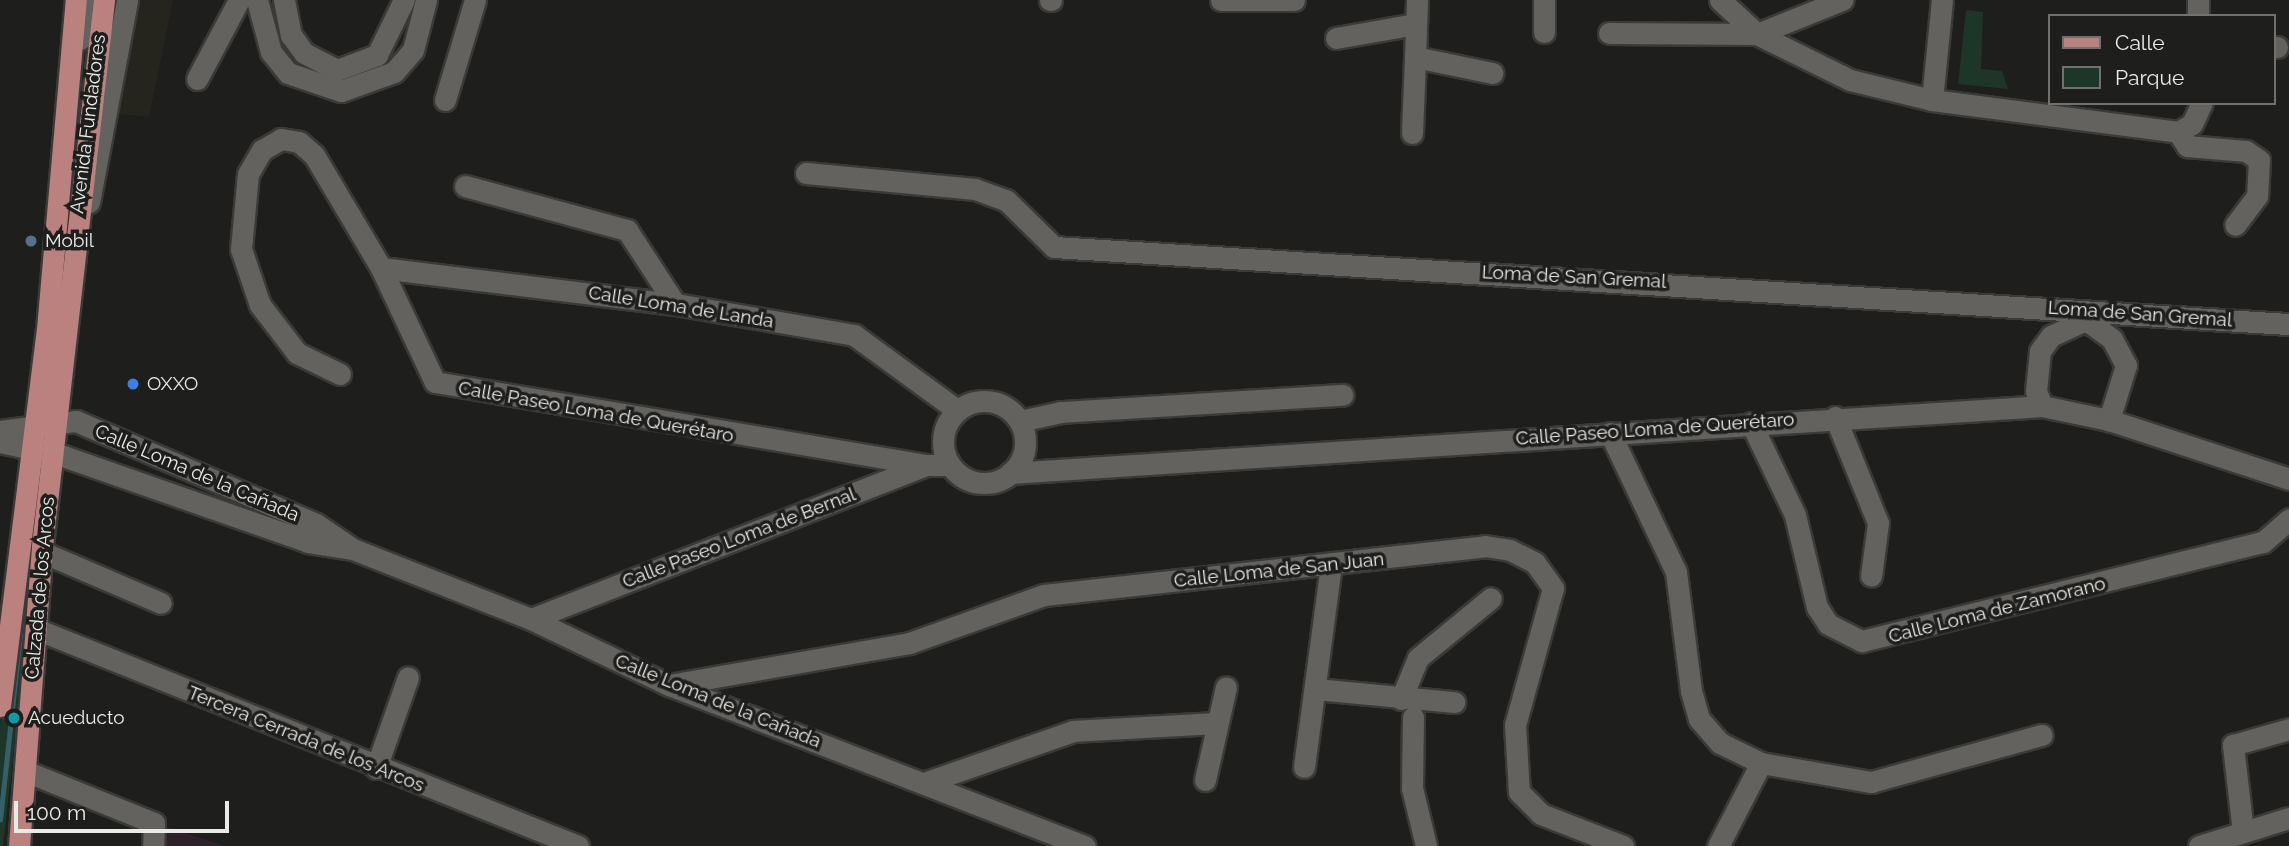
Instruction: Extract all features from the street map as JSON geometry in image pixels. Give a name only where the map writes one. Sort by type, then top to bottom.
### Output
[{"type":"main road","name":"Avenida Fundadores","points":[[31,439],[75,64],[76,0]]},
{"type":"main road","name":"Avenida Fundadores","points":[[52,456],[64,331],[104,0]]},
{"type":"main road","name":"Calzada de los Arcos","points":[[0,706],[6,603],[19,544],[31,439]]},
{"type":"main road","name":"Calzada de los Arcos","points":[[19,846],[42,549],[52,456]]},
{"type":"main road","points":[[19,544],[42,549]]},
{"type":"street","points":[[75,64],[88,0]]},
{"type":"street","points":[[64,331],[127,0]]},
{"type":"street","points":[[197,79],[239,0]]},
{"type":"street","points":[[257,0],[271,52],[288,73],[341,91],[394,72],[413,50],[426,0]]},
{"type":"street","points":[[284,0],[291,35],[320,64],[337,70],[360,65],[390,37],[404,0]]},
{"type":"street","points":[[291,35],[293,0]]},
{"type":"street","points":[[445,100],[475,0]]},
{"type":"street","points":[[1221,0],[1294,0]]},
{"type":"street","points":[[1412,133],[1417,0]]},
{"type":"street","points":[[1544,32],[1545,0]]},
{"type":"street","points":[[1720,0],[1757,34],[1850,79],[1932,100],[2178,132],[2192,124],[2201,105]]},
{"type":"street","points":[[1737,0],[1757,34]]},
{"type":"street","points":[[1609,33],[1757,34],[1842,0]]},
{"type":"street","points":[[1932,100],[1942,0]]},
{"type":"street","points":[[1336,38],[1415,24]]},
{"type":"street","points":[[1415,57],[1492,73]]},
{"type":"street","points":[[2178,132],[2187,146],[2246,151],[2259,160],[2257,196],[2235,225]]},
{"type":"street","name":"Calle Paseo Loma de Querétaro","points":[[340,374],[297,353],[260,305],[241,248],[241,208],[262,150],[281,139],[299,142],[314,155],[381,268],[435,382],[925,465]]},
{"type":"street","name":"Loma de San Gremal","points":[[806,173],[880,178],[975,190],[1006,200],[1054,247],[2087,315],[2289,324]]},
{"type":"street","points":[[465,186],[627,230],[675,304]]},
{"type":"street","name":"Calle Loma de Landa","points":[[381,268],[675,304],[854,335],[957,410]]},
{"type":"street","points":[[2042,406],[2036,391],[2040,351],[2051,337],[2087,315],[2112,338],[2126,365],[2109,420]]},
{"type":"street","points":[[1020,421],[1061,412],[1342,395]]},
{"type":"street","points":[[979,400],[1003,405],[1020,421],[1024,449],[1010,473],[971,481],[949,465],[942,446],[945,426],[957,410],[979,400]]},
{"type":"street","name":"Calle Paseo Loma de Querétaro","points":[[1010,473],[1835,417],[2042,406],[2109,420],[2289,479]]},
{"type":"street","points":[[1835,417],[1878,523],[1871,576]]},
{"type":"street","name":"Calle Loma de la Cañada","points":[[353,549],[308,542],[52,456],[31,439],[55,420],[76,421],[316,524],[353,549],[531,620],[669,685],[1085,846]]},
{"type":"street","name":"Calle Loma de Zamorano","points":[[1751,423],[1795,515],[1817,607],[1828,624],[1862,641],[2263,542],[2289,519]]},
{"type":"street","points":[[0,431],[31,439]]},
{"type":"street","points":[[1610,433],[1676,572],[1699,719],[1720,743],[1761,763],[1871,782],[2042,736]]},
{"type":"street","points":[[0,442],[31,439]]},
{"type":"street","name":"Calle Paseo Loma de Bernal","points":[[531,620],[925,465],[949,465]]},
{"type":"street","name":"Calle Loma de San Juan","points":[[669,685],[909,643],[1044,595],[1485,547],[1510,550],[1549,575],[1551,599],[1515,725],[1514,778],[1527,805],[1541,814],[1623,846]]},
{"type":"street","points":[[42,549],[161,603]]},
{"type":"street","points":[[1304,767],[1331,565]]},
{"type":"street","points":[[1401,699],[1418,658],[1491,598]]},
{"type":"street","name":"Tercera Cerrada de los Arcos","points":[[36,629],[376,768],[530,837],[578,846]]},
{"type":"street","points":[[376,768],[408,677]]},
{"type":"street","points":[[1205,780],[1215,723],[1226,687]]},
{"type":"street","points":[[1316,689],[1454,702]]},
{"type":"street","points":[[1413,717],[1411,778],[1426,846]]},
{"type":"street","points":[[924,783],[1073,731],[1215,723]]},
{"type":"street","points":[[2243,832],[2233,745],[2289,729]]},
{"type":"street","points":[[1718,846],[1761,763]]},
{"type":"street","points":[[25,771],[154,823],[153,846]]},
{"type":"street","points":[[2199,846],[2289,818]]},
{"type":"shaded area","points":[[127,0],[173,0],[149,117],[107,113]]},
{"type":"shaded area","points":[[154,823],[225,846],[154,846]]},
{"type":"green space","points":[[1966,10],[1983,12],[1981,69],[2002,71],[2008,89],[1958,84]]},
{"type":"green space","points":[[45,472],[3,846],[0,846],[0,726],[20,555],[30,476]]},
{"type":"waterway","points":[[0,820],[27,573]]},
{"type":"place","name":"Mobil","points":[[31,241]]},
{"type":"place","name":"OXXO","points":[[133,384]]},
{"type":"place","name":"Acueducto","points":[[14,718]]}]
